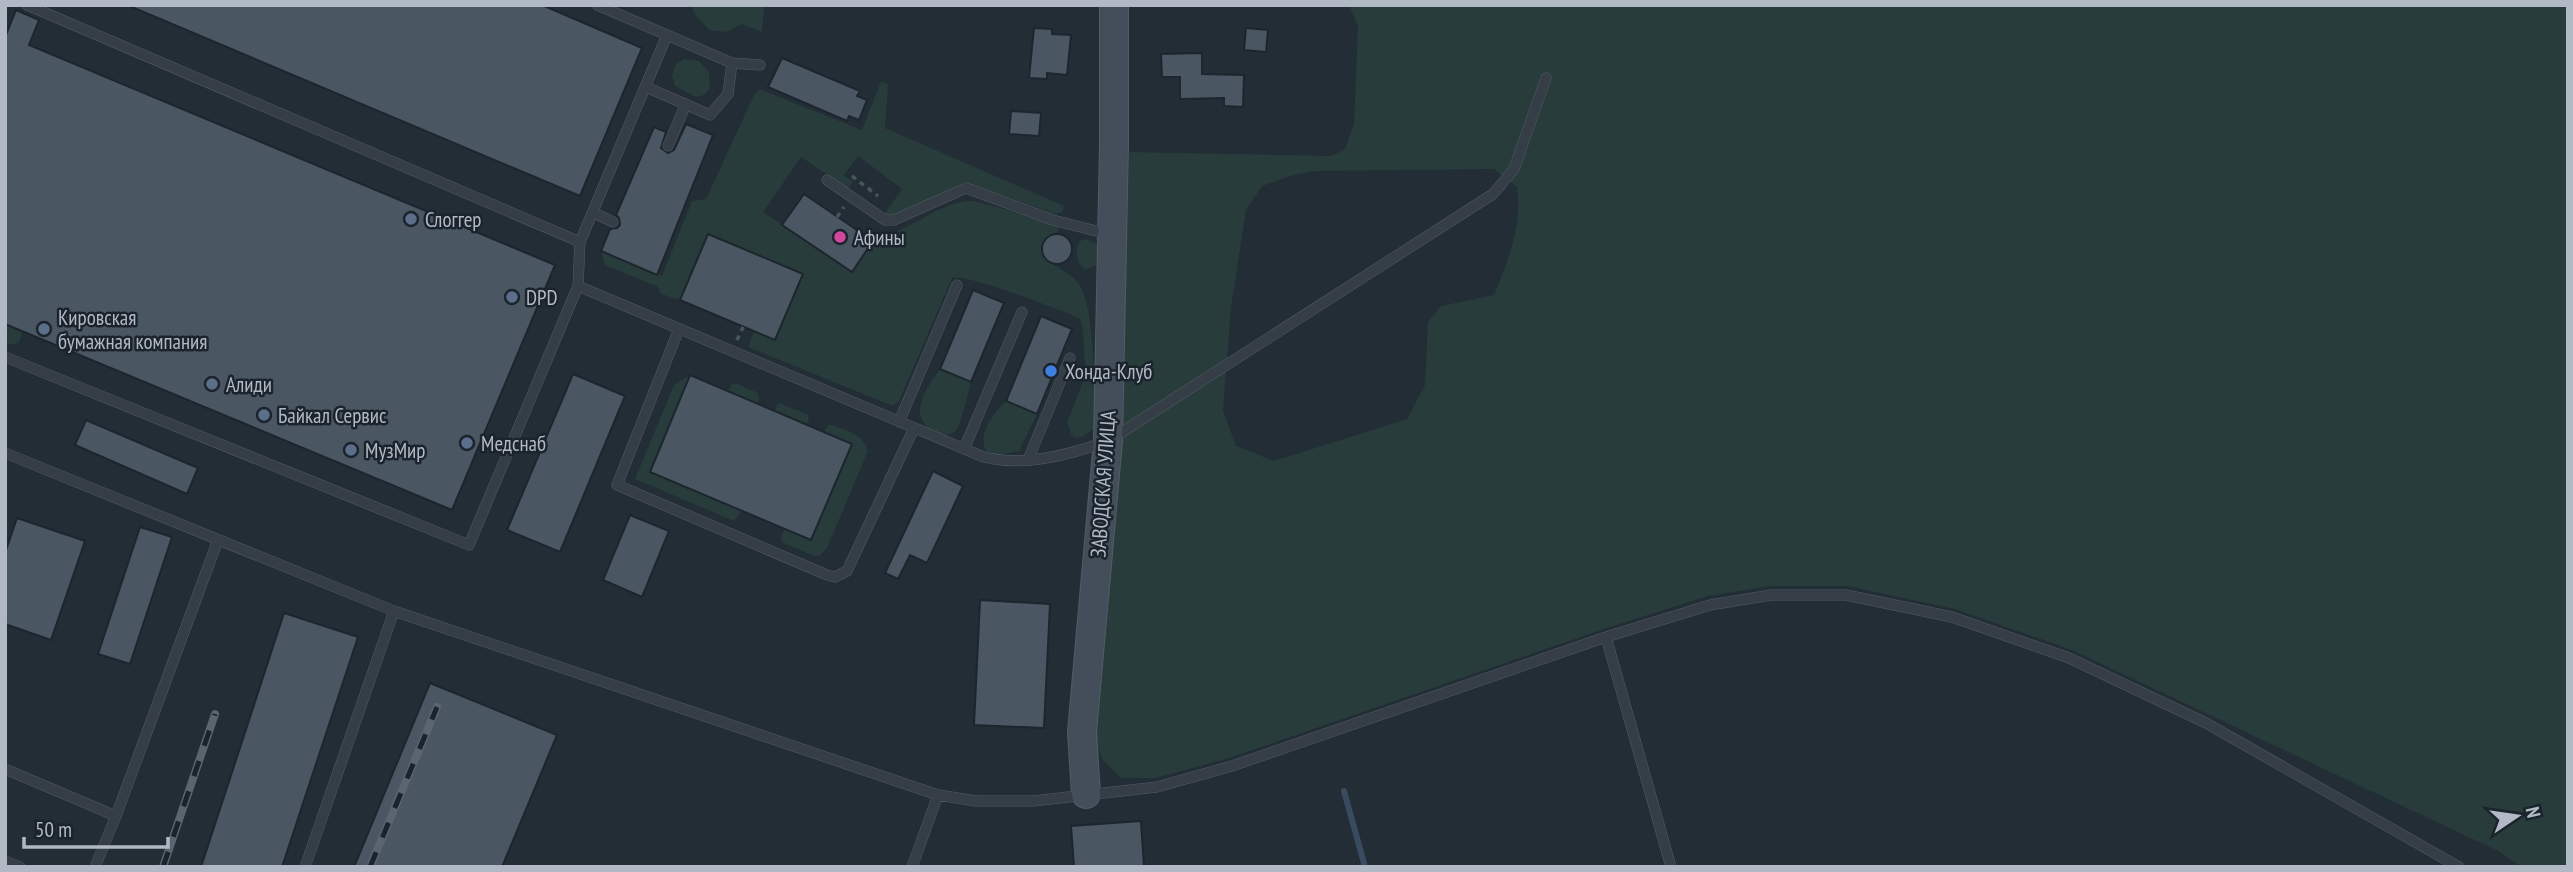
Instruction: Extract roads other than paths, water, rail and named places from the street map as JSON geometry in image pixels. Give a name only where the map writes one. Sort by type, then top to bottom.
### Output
[{"type":"street","name":"ЗАВОДСКАЯ УЛИЦА","points":[[1086,794],[1082,732],[1108,441],[1114,5]]},
{"type":"lane","points":[[27,5],[580,242]]},
{"type":"lane","points":[[597,5],[732,62],[760,65]]},
{"type":"lane","points":[[5,357],[469,545],[578,286],[580,242],[667,34]]},
{"type":"lane","points":[[646,87],[710,115],[728,94],[732,62]]},
{"type":"lane","points":[[578,286],[964,449],[999,460],[1028,460],[1083,449],[1108,441],[1493,194],[1514,169],[1546,78]]},
{"type":"lane","points":[[668,146],[686,104]]},
{"type":"lane","points":[[827,180],[885,220],[894,220],[966,188],[1054,220],[1112,235]]},
{"type":"lane","points":[[594,213],[613,222]]},
{"type":"lane","points":[[900,422],[957,285]]},
{"type":"lane","points":[[964,449],[1022,312]]},
{"type":"lane","points":[[679,329],[617,485],[827,575],[835,577],[847,571],[914,428]]},
{"type":"lane","points":[[1028,460],[1070,358]]},
{"type":"lane","points":[[5,453],[394,611],[938,795],[976,800],[1033,801],[1157,787],[1231,766],[1606,637],[1710,605],[1770,595],[1846,595],[1952,617],[2069,658],[2206,723],[2459,867]]},
{"type":"lane","points":[[95,867],[218,540]]},
{"type":"lane","points":[[305,867],[394,611]]},
{"type":"lane","points":[[1606,637],[1671,867]]},
{"type":"lane","points":[[5,769],[116,816]]},
{"type":"lane","points":[[912,867],[938,795]]},
{"type":"lane","points":[[5,861],[20,867]]},
{"type":"waterway","points":[[1344,791],[1365,867]]},
{"type":"railway","points":[[370,867],[437,707]]},
{"type":"railway","points":[[163,867],[215,714]]},
{"type":"place","name":"Слоггер","points":[[411,219]]},
{"type":"place","name":"Афины","points":[[840,237]]},
{"type":"place","name":"DPD","points":[[512,297]]},
{"type":"place","name":"Кировская бумажная компания","points":[[44,329]]},
{"type":"place","name":"Хонда-Клуб","points":[[1051,371]]},
{"type":"place","name":"Алиди","points":[[212,384]]},
{"type":"place","name":"Байкал Сервис","points":[[264,415]]},
{"type":"place","name":"Медснаб","points":[[467,443]]},
{"type":"place","name":"МузМир","points":[[351,450]]}]
